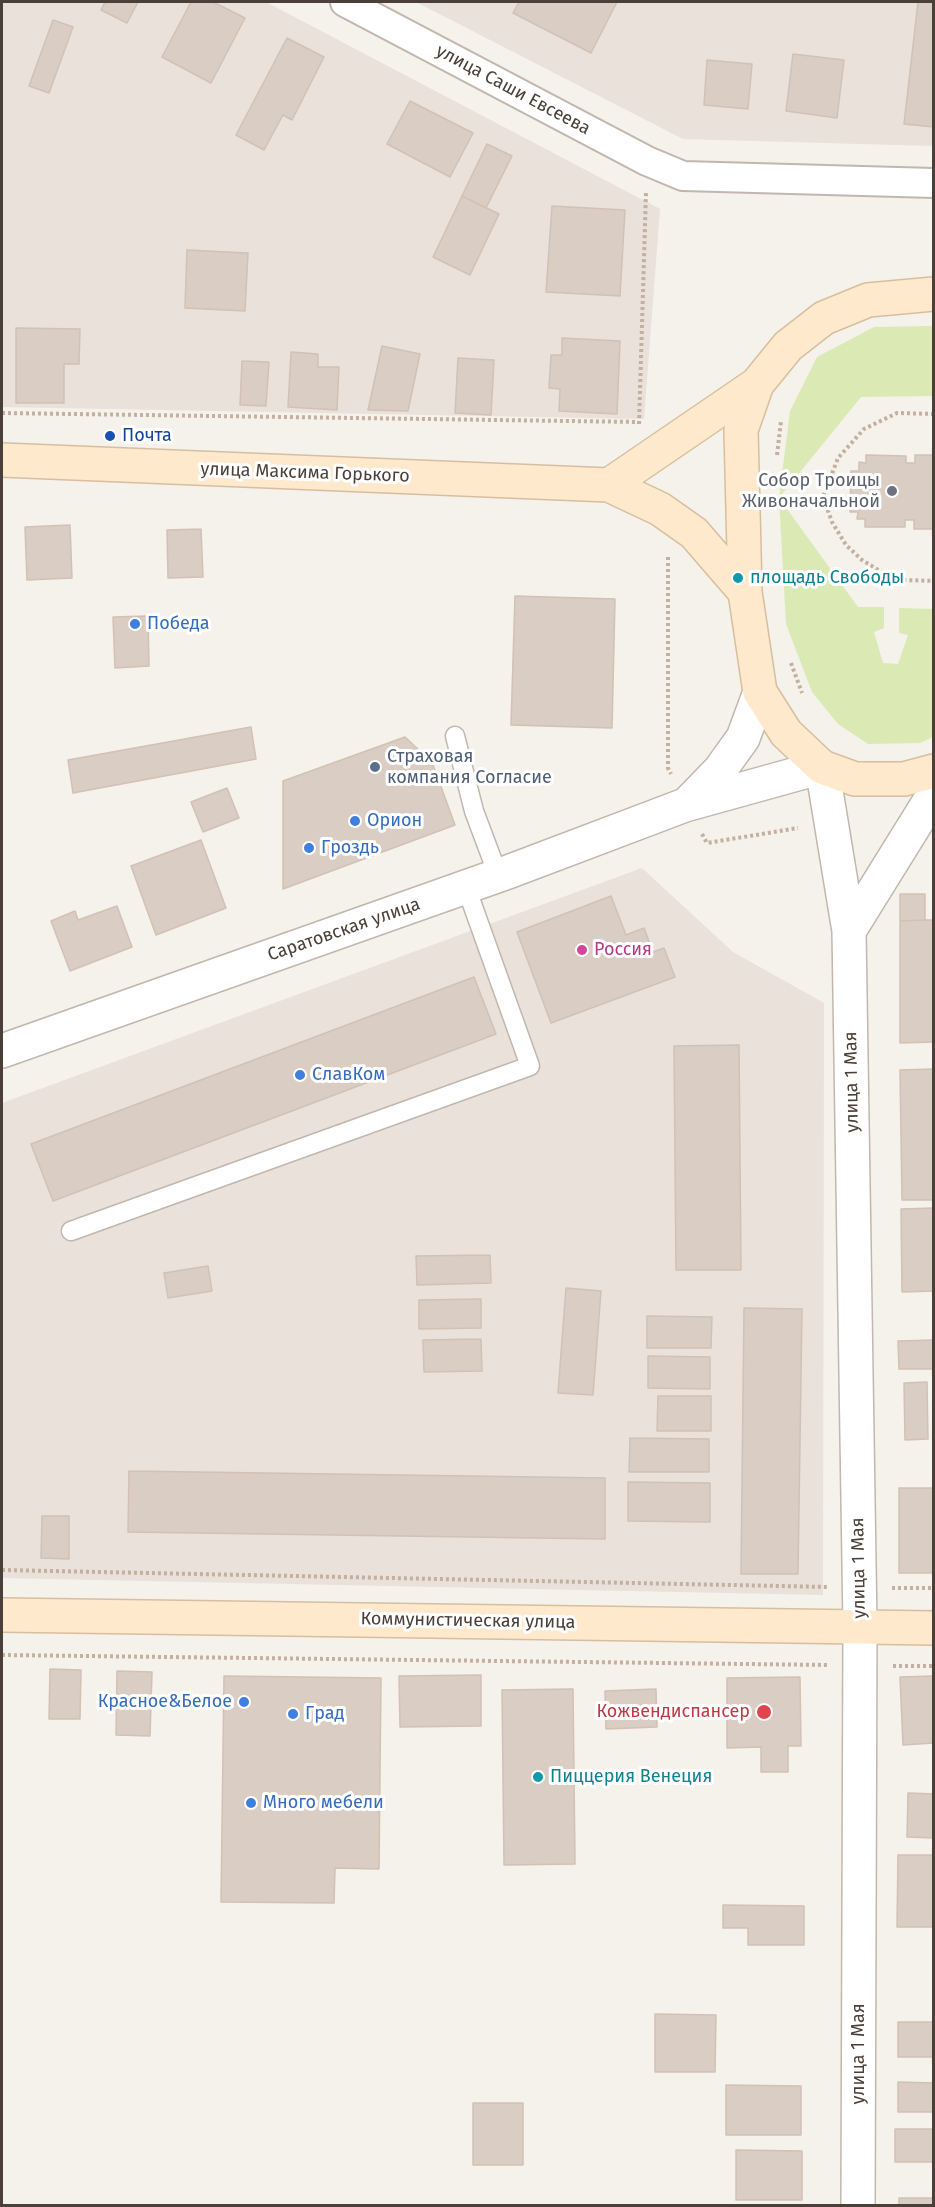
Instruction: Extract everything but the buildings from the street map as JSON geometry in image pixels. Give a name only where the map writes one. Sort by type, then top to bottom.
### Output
[{"type":"main road","points":[[609,485],[757,384],[788,346],[824,318],[868,300],[933,294]]},
{"type":"main road","points":[[757,384],[741,430],[745,591],[760,692],[786,733],[822,767],[855,779],[904,779],[933,771]]},
{"type":"main road","name":"улица Максима Горького","points":[[2,460],[609,485]]},
{"type":"main road","points":[[609,485],[660,509],[694,533],[745,591]]},
{"type":"main road","name":"Коммунистическая улица","points":[[2,1615],[933,1628]]},
{"type":"street","name":"улица Саши Евсеева","points":[[345,2],[647,161],[683,176],[933,183]]},
{"type":"street","points":[[685,805],[720,770],[743,738],[760,692]]},
{"type":"street","name":"Саратовская улица","points":[[2,1051],[466,887],[685,805],[822,767]]},
{"type":"street","name":"улица 1 Мая","points":[[822,767],[849,931],[860,1626],[858,2205]]},
{"type":"street","points":[[849,931],[933,794]]},
{"type":"lane","points":[[455,736],[474,811],[498,875]]},
{"type":"lane","points":[[72,1231],[530,1066],[466,887]]},
{"type":"path","points":[[647,161],[638,422],[662,449]]},
{"type":"path","points":[[2,413],[638,422]]},
{"type":"path","points":[[933,414],[897,413],[864,429],[838,458],[823,497],[832,522],[846,544],[862,560],[885,574],[905,580],[933,581]]},
{"type":"path","points":[[776,465],[782,420]]},
{"type":"path","points":[[771,499],[823,497]]},
{"type":"path","points":[[660,509],[669,559],[668,768],[685,805],[707,843]]},
{"type":"path","points":[[790,660],[805,700]]},
{"type":"path","points":[[2,1570],[933,1588]]},
{"type":"path","points":[[2,1654],[933,1666]]},
{"type":"shaded area","points":[[2,2],[266,2],[660,209],[644,419],[2,407]]},
{"type":"shaded area","points":[[416,2],[933,2],[933,146],[683,139]]},
{"type":"shaded area","points":[[642,868],[733,952],[824,1003],[823,1595],[2,1578],[2,1103]]},
{"type":"green space","points":[[933,326],[933,396],[861,397],[779,498],[790,411],[817,357],[874,327]]},
{"type":"green space","points":[[779,498],[858,607],[884,607],[884,628],[874,632],[883,663],[898,664],[908,635],[899,633],[899,608],[933,609],[933,737],[920,743],[868,744],[838,724],[812,692],[786,624]]},
{"type":"place","name":"Почта","points":[[110,436]]},
{"type":"place","name":"Собор Троицы Живоначальной","points":[[892,491]]},
{"type":"place","name":"площадь Свободы","points":[[738,578]]},
{"type":"place","name":"Победа","points":[[135,624]]},
{"type":"place","name":"Страховая компания Согласие","points":[[375,767]]},
{"type":"place","name":"Орион","points":[[355,821]]},
{"type":"place","name":"Гроздь","points":[[309,848]]},
{"type":"place","name":"Россия","points":[[582,950]]},
{"type":"place","name":"СлавКом","points":[[300,1075]]},
{"type":"place","name":"Красное&Белое","points":[[244,1702]]},
{"type":"place","name":"Кожвендиспансер","points":[[764,1712]]},
{"type":"place","name":"Град","points":[[293,1714]]},
{"type":"place","name":"Пиццерия Венеция","points":[[538,1777]]},
{"type":"place","name":"Много мебели","points":[[251,1803]]}]
